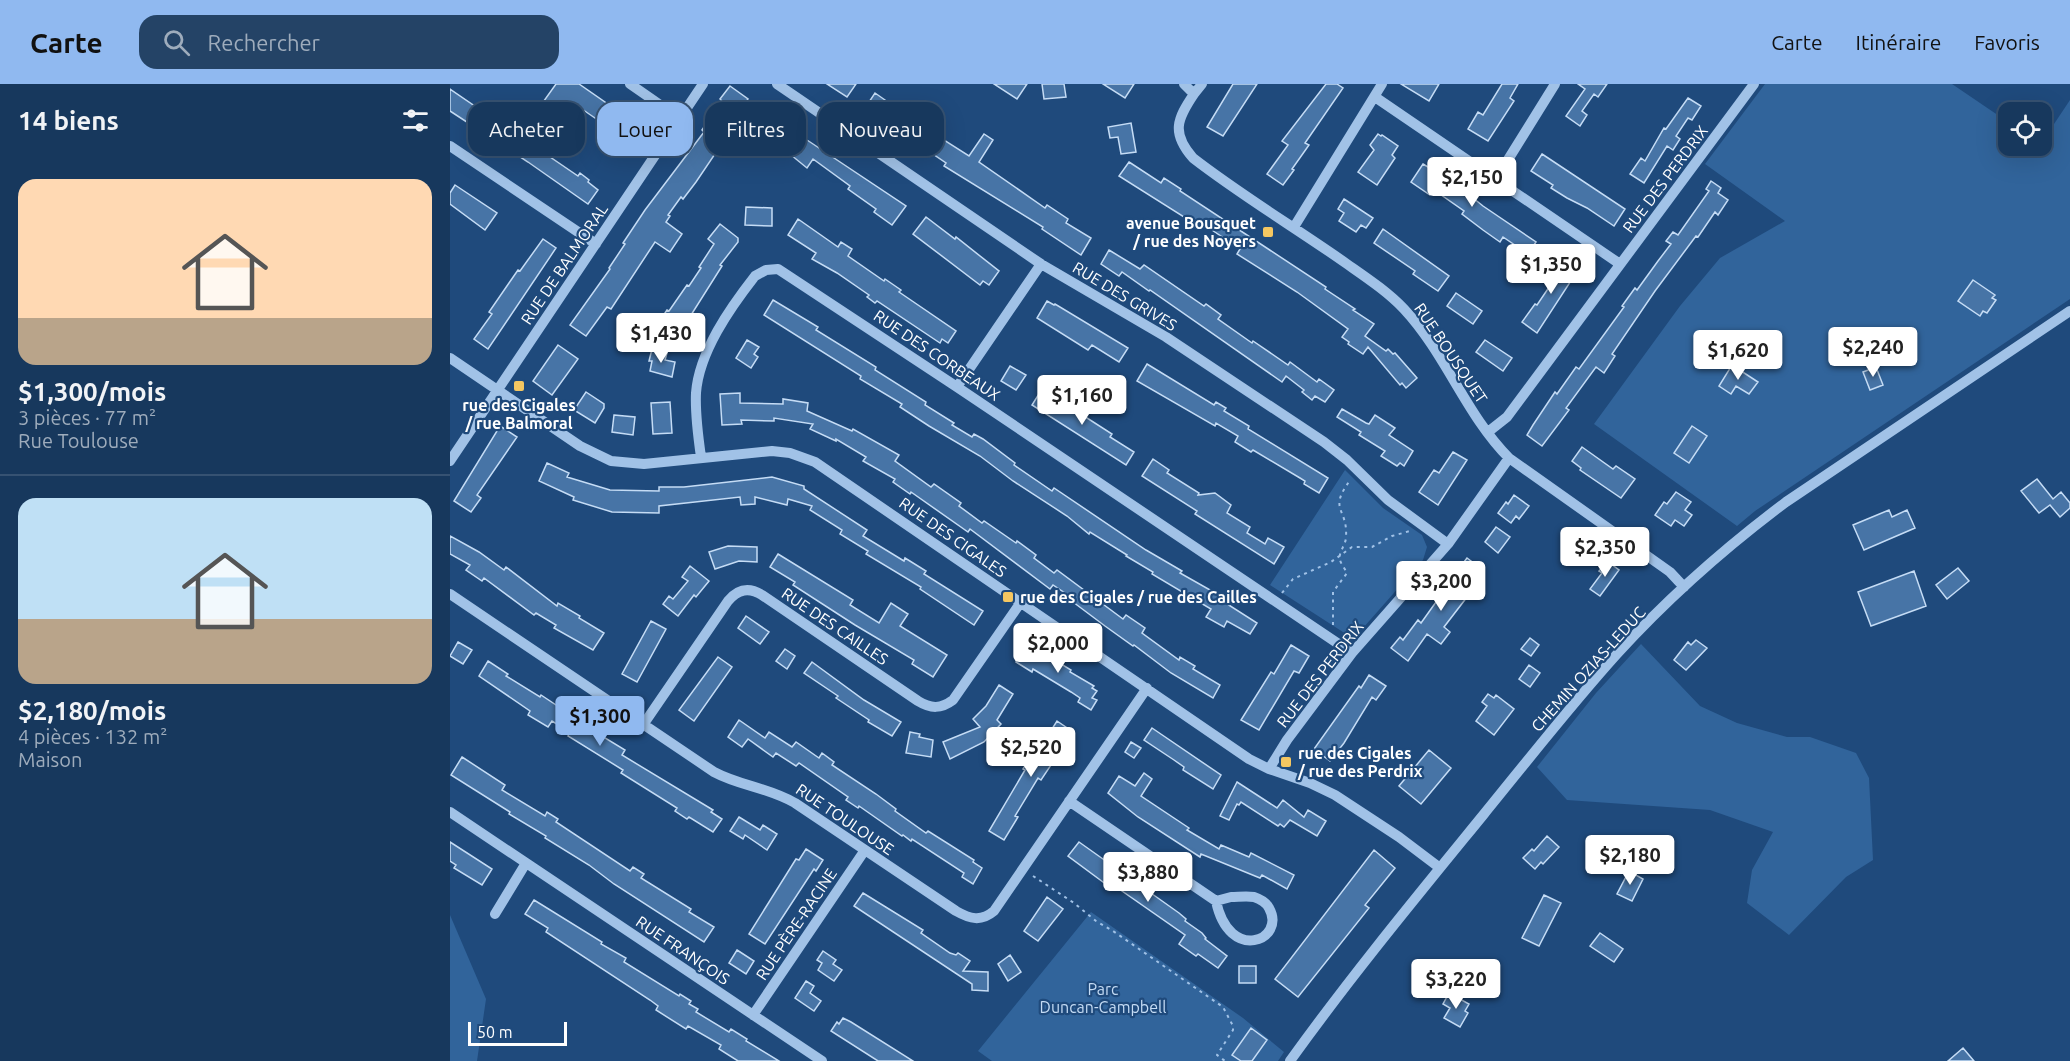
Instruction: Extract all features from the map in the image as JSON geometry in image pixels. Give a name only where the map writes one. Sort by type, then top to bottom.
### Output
[{"type":"street","points":[[630,84],[656,102]]},
{"type":"street","name":"RUE DE BALMORAL","points":[[690,102],[703,84]]},
{"type":"street","name":"RUE DES GRIVES","points":[[777,84],[1041,264],[1185,349],[1324,442],[1357,469],[1388,500],[1448,544]]},
{"type":"street","points":[[1184,84],[1194,94]]},
{"type":"street","name":"RUE BOUSQUET","points":[[1202,84],[1182,114],[1179,123],[1179,134],[1184,148],[1203,166],[1381,289],[1405,310],[1434,349],[1488,432],[1509,458],[1670,572],[1684,586]]},
{"type":"street","points":[[1294,227],[1383,84]]},
{"type":"street","points":[[1496,179],[1555,84]]},
{"type":"street","name":"RUE DES PERDRIX","points":[[1488,432],[1507,417],[1754,84]]},
{"type":"street","points":[[1375,97],[1620,264]]},
{"type":"street","points":[[450,146],[596,244]]},
{"type":"street","name":"RUE DE BALMORAL","points":[[450,461],[654,156]]},
{"type":"street","points":[[957,387],[1041,264]]},
{"type":"street","name":"RUE DES CORBEAUX","points":[[701,458],[696,401],[699,374],[704,357],[712,340],[753,279],[766,270],[778,269],[1352,652]]},
{"type":"street","name":"CHEMIN OZIAS-LEDUC","points":[[1290,1061],[1352,977],[1595,679],[1684,586],[1745,533],[1786,502],[2070,311]]},
{"type":"street","name":"RUE DES CIGALES","points":[[450,358],[580,446],[603,458],[627,464],[644,464],[772,451],[790,453],[815,462],[1250,759],[1335,795],[1399,837],[1440,868]]},
{"type":"street","name":"RUE DES PERDRIX","points":[[1269,769],[1287,740],[1352,652],[1448,544],[1509,458]]},
{"type":"street","name":"RUE DES CAILLES","points":[[643,725],[728,600],[741,591],[753,591],[762,595],[918,701],[934,707],[942,706],[953,700],[1021,602]]},
{"type":"street","name":"RUE TOULOUSE","points":[[450,594],[724,778],[771,791],[789,799],[956,911],[974,919],[994,912],[1147,688]]},
{"type":"street","points":[[1070,801],[1216,901],[1224,923],[1236,937],[1252,941],[1260,939],[1270,927],[1272,919],[1270,911],[1260,899],[1241,897],[1216,901]]},
{"type":"street","name":"RUE FRANÇOIS","points":[[450,812],[822,1061]]},
{"type":"street","name":"RUE PÈRE-RACINE","points":[[753,1015],[865,850]]},
{"type":"street","points":[[495,914],[526,863]]},
{"type":"path","points":[[1329,636],[1334,619],[1333,592],[1347,573],[1340,562],[1346,540],[1346,527],[1339,503],[1340,496],[1357,469]]},
{"type":"path","points":[[1277,600],[1293,579],[1331,562],[1352,547],[1372,547],[1392,536],[1405,534],[1420,524]]},
{"type":"path","points":[[1023,870],[1074,903],[1096,921],[1223,1008],[1233,1026],[1233,1030],[1216,1055],[1225,1061]]},
{"type":"green space","points":[[1765,84],[1952,84],[1998,115],[1998,156],[2052,156],[2052,127],[2070,100],[2070,299],[1755,511],[1737,526],[1594,424],[1680,306],[1720,258],[1785,221],[1705,164]]},
{"type":"green space","points":[[1345,470],[1383,508],[1422,535],[1427,547],[1423,560],[1363,628],[1355,633],[1346,634],[1270,585]]},
{"type":"green space","points":[[1641,644],[1700,706],[1737,723],[1787,737],[1810,737],[1856,753],[1869,778],[1873,860],[1846,877],[1789,935],[1747,903],[1752,870],[1773,832],[1710,810],[1567,800],[1537,767],[1596,693]]},
{"type":"green space","name":"Parc Duncan-Campbell","points":[[1091,912],[1243,1018],[1284,1052],[1278,1061],[992,1061],[978,1051]]},
{"type":"green space","points":[[450,915],[486,999],[477,1061],[450,1061]]},
{"type":"building","points":[[556,84],[579,84],[605,102],[597,102],[597,119],[585,111],[585,102],[543,102]]},
{"type":"building","points":[[827,84],[856,84],[847,97]]},
{"type":"building","points":[[994,84],[1027,84],[1017,99]]},
{"type":"building","points":[[1042,84],[1064,84],[1066,97],[1044,99]]},
{"type":"building","points":[[1103,84],[1134,84],[1125,98]]},
{"type":"building","points":[[1233,84],[1257,84],[1223,136],[1207,127]]},
{"type":"building","points":[[1326,84],[1337,84],[1343,88],[1305,143],[1309,145],[1283,185],[1267,174],[1288,145],[1282,141]]},
{"type":"building","points":[[1401,84],[1439,84],[1429,101]]},
{"type":"building","points":[[1502,84],[1518,84],[1510,98],[1514,101],[1488,141],[1468,129],[1478,112],[1483,115]]},
{"type":"building","points":[[1578,84],[1607,84],[1598,97],[1594,94],[1582,111],[1587,115],[1580,126],[1566,116],[1585,89]]},
{"type":"building","points":[[730,86],[748,99],[746,102],[721,102],[720,99]]},
{"type":"building","points":[[450,89],[469,102],[468,123],[450,111]]},
{"type":"building","points":[[875,93],[888,102],[869,102]]},
{"type":"building","points":[[1688,98],[1701,106],[1692,120],[1688,118],[1676,136],[1680,139],[1673,150],[1667,146],[1644,183],[1630,174],[1641,158],[1645,161],[1664,128],[1666,129]]},
{"type":"building","points":[[1131,123],[1136,152],[1121,154],[1118,137],[1110,138],[1108,127]]},
{"type":"building","points":[[705,126],[705,156],[714,156],[683,199],[681,197],[668,215],[670,216],[666,222],[682,234],[670,252],[655,242],[611,309],[607,307],[586,336],[570,325],[610,269],[625,244],[623,243],[645,210],[686,156],[693,156],[693,147],[704,132],[702,130]]},
{"type":"building","points":[[984,134],[993,140],[979,162],[1045,208],[1047,205],[1068,219],[1066,223],[1091,238],[1081,255],[1042,229],[1043,227],[944,166],[946,163],[936,156],[944,156],[944,140],[969,156]]},
{"type":"building","points":[[1378,134],[1398,146],[1392,155],[1395,158],[1377,185],[1358,172],[1374,150],[1370,145]]},
{"type":"building","points":[[806,139],[818,147],[818,156],[831,156],[906,206],[892,225],[874,212],[876,209],[848,189],[850,186],[813,159],[807,168],[792,156],[806,156]]},
{"type":"building","points":[[1542,154],[1625,209],[1614,226],[1551,188],[1553,185],[1531,171]]},
{"type":"building","points":[[519,156],[549,156],[578,176],[580,173],[598,190],[588,204]]},
{"type":"building","points":[[1129,162],[1161,183],[1164,178],[1181,189],[1180,191],[1326,287],[1325,289],[1374,324],[1365,336],[1386,351],[1388,349],[1393,354],[1395,353],[1417,378],[1406,388],[1402,383],[1400,385],[1368,347],[1363,354],[1348,344],[1349,342],[1342,337],[1348,329],[1297,292],[1237,254],[1240,249],[1197,220],[1195,224],[1119,176]]},
{"type":"building","points":[[1423,164],[1468,191],[1467,193],[1483,206],[1536,242],[1528,254],[1503,237],[1500,242],[1462,214],[1464,211],[1434,190],[1430,195],[1411,182]]},
{"type":"building","points":[[1711,181],[1721,188],[1718,193],[1728,200],[1718,215],[1715,212],[1655,291],[1612,354],[1615,356],[1604,373],[1596,367],[1566,408],[1569,410],[1542,446],[1527,435],[1533,425],[1555,392],[1557,394],[1576,367],[1579,369],[1635,288],[1637,290],[1671,244],[1666,241],[1673,232],[1678,235],[1709,191],[1706,189]]},
{"type":"building","points":[[455,185],[497,213],[485,230],[450,204],[450,193]]},
{"type":"building","points":[[1344,199],[1373,218],[1366,228],[1361,225],[1356,232],[1339,221],[1344,213],[1338,209]]},
{"type":"building","points":[[746,207],[772,208],[772,226],[745,225]]},
{"type":"building","points":[[926,217],[999,271],[989,285],[983,281],[980,285],[913,234]]},
{"type":"building","points":[[798,219],[838,247],[841,242],[852,249],[848,256],[901,290],[899,292],[956,331],[948,343],[942,339],[940,343],[877,301],[875,303],[867,297],[869,295],[812,259],[816,253],[788,235]]},
{"type":"building","points":[[720,224],[738,238],[738,242],[720,265],[722,266],[686,323],[688,324],[679,337],[675,337],[657,325],[701,268],[699,267],[714,244],[708,239]]},
{"type":"building","points":[[1383,229],[1449,276],[1438,291],[1413,274],[1415,271],[1374,243]]},
{"type":"building","points":[[543,239],[556,248],[488,349],[474,339],[492,314],[489,312],[509,283]]},
{"type":"building","points":[[1109,250],[1140,269],[1144,265],[1204,306],[1206,304],[1221,315],[1218,319],[1252,343],[1253,341],[1288,365],[1290,362],[1317,382],[1319,379],[1334,390],[1325,402],[1315,396],[1312,400],[1302,392],[1304,390],[1286,376],[1282,382],[1150,290],[1122,272],[1119,276],[1101,264]]},
{"type":"building","points":[[1559,257],[1578,270],[1537,333],[1522,322],[1558,274],[1551,269]]},
{"type":"building","points":[[1973,280],[1995,295],[1992,298],[1996,300],[1987,313],[1983,311],[1980,316],[1958,301]]},
{"type":"building","points":[[1456,293],[1482,311],[1473,324],[1447,306]]},
{"type":"building","points":[[773,300],[818,327],[816,330],[876,367],[875,370],[926,402],[925,405],[954,423],[952,425],[972,437],[974,434],[983,439],[1015,463],[1014,465],[1052,491],[1054,488],[1146,550],[1182,571],[1180,573],[1226,599],[1224,602],[1257,623],[1250,634],[1227,621],[1224,627],[1206,617],[1211,609],[1152,574],[1153,572],[1090,532],[1089,534],[1067,516],[1013,481],[980,456],[929,426],[900,407],[902,404],[860,379],[861,376],[764,315]]},
{"type":"building","points":[[1047,301],[1128,348],[1119,362],[1092,345],[1088,350],[1037,318]]},
{"type":"building","points":[[747,340],[759,347],[754,354],[758,357],[751,368],[736,358]]},
{"type":"building","points":[[1485,340],[1512,358],[1503,371],[1476,352]]},
{"type":"building","points":[[558,345],[578,359],[552,395],[533,381]]},
{"type":"building","points":[[652,349],[667,353],[665,360],[675,362],[672,377],[650,371],[652,361],[649,361]]},
{"type":"building","points":[[1147,364],[1214,405],[1216,402],[1226,408],[1224,411],[1249,426],[1248,429],[1328,478],[1319,493],[1304,484],[1305,481],[1235,442],[1238,436],[1216,423],[1215,426],[1137,381]]},
{"type":"building","points":[[1732,365],[1758,382],[1749,394],[1736,386],[1731,394],[1719,386]]},
{"type":"building","points":[[1010,366],[1026,375],[1016,390],[1001,381]]},
{"type":"building","points":[[1876,367],[1883,385],[1870,390],[1863,372]]},
{"type":"building","points":[[1042,389],[1112,434],[1110,437],[1134,452],[1126,465],[1032,405]]},
{"type":"building","points":[[586,392],[604,404],[595,423],[574,410]]},
{"type":"building","points":[[740,393],[740,403],[783,404],[783,399],[808,403],[807,411],[852,431],[853,429],[899,455],[895,461],[931,487],[934,484],[961,503],[959,506],[982,523],[984,521],[1016,543],[1017,541],[1036,555],[1034,558],[1054,573],[1057,570],[1123,619],[1126,615],[1145,628],[1142,633],[1179,660],[1180,657],[1195,666],[1193,669],[1220,685],[1213,698],[1171,673],[1133,646],[1069,599],[1071,597],[1053,585],[1050,589],[970,529],[968,532],[911,492],[910,494],[893,482],[895,479],[863,461],[866,457],[836,439],[836,441],[810,429],[813,424],[774,418],[774,421],[741,420],[742,424],[722,425],[720,394]]},
{"type":"building","points":[[670,402],[672,433],[653,434],[651,403]]},
{"type":"building","points":[[1342,409],[1369,424],[1375,415],[1395,428],[1389,435],[1413,451],[1404,466],[1400,463],[1397,466],[1381,456],[1385,451],[1359,435],[1361,432],[1337,417]]},
{"type":"building","points":[[614,415],[635,417],[633,435],[612,432]]},
{"type":"building","points":[[500,426],[517,437],[477,495],[481,498],[471,512],[454,501]]},
{"type":"building","points":[[1692,426],[1707,436],[1689,463],[1674,453]]},
{"type":"building","points":[[1582,447],[1613,469],[1616,466],[1635,479],[1621,498],[1580,470],[1581,468],[1572,461]]},
{"type":"building","points":[[1453,452],[1467,460],[1438,505],[1419,492],[1434,470],[1439,473]]},
{"type":"building","points":[[1153,459],[1169,470],[1167,473],[1199,493],[1198,495],[1215,493],[1231,505],[1227,513],[1250,527],[1247,533],[1265,544],[1268,538],[1284,547],[1274,564],[1195,514],[1197,511],[1142,476]]},
{"type":"building","points":[[547,463],[569,473],[567,477],[610,490],[659,491],[659,487],[684,487],[772,477],[804,486],[804,489],[867,530],[863,536],[904,561],[905,558],[926,571],[924,574],[983,611],[974,625],[920,589],[921,587],[866,554],[868,551],[840,534],[842,530],[810,510],[812,506],[788,499],[787,505],[755,497],[755,504],[741,505],[740,497],[659,506],[659,513],[612,512],[573,500],[574,497],[539,481]]},
{"type":"building","points":[[2037,479],[2053,499],[2061,492],[2070,503],[2070,508],[2060,517],[2050,505],[2039,513],[2021,491]]},
{"type":"building","points":[[1676,492],[1691,502],[1685,510],[1692,515],[1684,526],[1675,520],[1671,526],[1655,515],[1664,502],[1667,504]]},
{"type":"building","points":[[1514,495],[1529,506],[1519,519],[1516,516],[1511,523],[1498,513]]},
{"type":"building","points":[[1889,510],[1892,517],[1907,510],[1915,528],[1864,550],[1853,525]]},
{"type":"building","points":[[1496,527],[1510,537],[1498,553],[1485,542]]},
{"type":"building","points":[[450,536],[479,552],[504,570],[506,567],[557,606],[558,603],[604,633],[593,650],[554,628],[556,625],[536,613],[534,615],[484,578],[482,581],[466,570],[470,565],[450,554]]},
{"type":"building","points":[[728,546],[757,547],[757,562],[739,561],[715,569],[709,552]]},
{"type":"building","points":[[778,554],[853,600],[850,605],[879,623],[891,603],[908,614],[900,626],[947,655],[933,677],[912,664],[914,660],[793,585],[795,582],[770,567]]},
{"type":"building","points":[[1467,558],[1479,567],[1476,572],[1484,578],[1444,627],[1450,632],[1441,644],[1427,634],[1408,661],[1391,648],[1400,637],[1403,640],[1418,620],[1421,623],[1446,588],[1449,590],[1464,570],[1460,567]]},
{"type":"building","points":[[1607,561],[1619,570],[1600,596],[1590,589],[1602,573],[1599,571]]},
{"type":"building","points":[[690,566],[709,581],[696,597],[694,595],[678,616],[663,604],[669,596],[673,599],[688,581],[682,577]]},
{"type":"building","points":[[1958,568],[1969,581],[1947,599],[1936,585]]},
{"type":"building","points":[[1914,571],[1926,606],[1871,626],[1858,592]]},
{"type":"building","points":[[746,616],[769,632],[760,644],[738,628]]},
{"type":"building","points":[[651,621],[666,629],[637,682],[622,674]]},
{"type":"building","points":[[1530,638],[1539,645],[1531,656],[1521,649]]},
{"type":"building","points":[[1696,640],[1707,648],[1686,670],[1674,660],[1688,642],[1691,645]]},
{"type":"building","points":[[458,642],[472,650],[463,664],[450,656]]},
{"type":"building","points":[[1027,643],[1094,686],[1092,688],[1097,691],[1092,698],[1097,700],[1091,710],[1078,702],[1080,698],[1071,692],[1033,669],[1032,672],[1016,662]]},
{"type":"building","points":[[1291,645],[1309,656],[1299,673],[1294,671],[1259,730],[1241,720],[1271,672],[1274,674]]},
{"type":"building","points":[[785,649],[795,656],[787,669],[776,661]]},
{"type":"building","points":[[718,657],[732,667],[694,721],[679,710]]},
{"type":"building","points":[[488,661],[508,674],[506,676],[540,697],[541,695],[565,711],[564,713],[625,750],[622,755],[713,810],[711,812],[722,819],[713,832],[675,811],[677,808],[621,773],[623,770],[568,736],[570,732],[552,721],[548,727],[528,715],[530,711],[479,676]]},
{"type":"building","points":[[812,662],[864,700],[901,722],[892,736],[868,722],[869,720],[836,698],[838,696],[804,673]]},
{"type":"building","points":[[1529,665],[1540,673],[1530,687],[1519,679]]},
{"type":"building","points":[[1369,675],[1386,686],[1376,700],[1372,697],[1344,743],[1330,761],[1314,749]]},
{"type":"building","points":[[999,685],[1013,694],[997,720],[1001,724],[984,742],[950,759],[943,742],[980,727],[973,719],[986,706]]},
{"type":"building","points":[[1488,694],[1494,698],[1496,695],[1514,709],[1494,735],[1476,721],[1487,706],[1482,702]]},
{"type":"building","points":[[739,720],[765,738],[769,732],[792,747],[796,742],[819,758],[822,753],[834,762],[832,765],[876,794],[926,833],[928,831],[974,860],[973,862],[982,868],[973,884],[962,877],[964,873],[846,800],[848,797],[799,763],[796,766],[776,753],[773,757],[748,739],[742,747],[728,737]]},
{"type":"building","points":[[1057,721],[1073,732],[1041,780],[1038,778],[1015,816],[1018,817],[1004,840],[989,831],[1037,746],[1040,748]]},
{"type":"building","points":[[1152,728],[1221,775],[1213,789],[1183,770],[1184,767],[1144,740]]},
{"type":"building","points":[[910,732],[933,740],[931,757],[906,753]]},
{"type":"building","points":[[1131,742],[1141,748],[1134,758],[1125,752]]},
{"type":"building","points":[[1429,750],[1451,768],[1421,804],[1399,786]]},
{"type":"building","points":[[462,757],[505,785],[502,790],[545,816],[547,812],[558,819],[556,822],[630,871],[633,867],[644,874],[641,878],[691,909],[689,912],[714,927],[704,942],[451,775]]},
{"type":"building","points":[[1144,773],[1152,779],[1141,796],[1189,828],[1187,830],[1219,849],[1221,845],[1249,857],[1251,853],[1294,875],[1287,889],[1262,875],[1260,878],[1201,854],[1200,857],[1138,817],[1108,793],[1119,776],[1135,786]]},
{"type":"building","points":[[1237,782],[1277,808],[1283,800],[1304,817],[1308,810],[1326,821],[1317,836],[1290,820],[1284,827],[1280,824],[1278,826],[1241,802],[1237,804],[1229,820],[1220,816]]},
{"type":"building","points":[[739,817],[760,830],[763,825],[777,834],[767,850],[745,835],[743,839],[730,831]]},
{"type":"building","points":[[1547,836],[1559,847],[1535,869],[1523,858],[1532,849],[1534,851]]},
{"type":"building","points":[[450,842],[492,869],[482,885],[454,868],[456,865],[450,861]]},
{"type":"building","points":[[1079,842],[1179,913],[1186,919],[1185,921],[1202,933],[1205,939],[1227,956],[1218,968],[1179,944],[1185,935],[1109,882],[1107,885],[1068,856]]},
{"type":"building","points":[[806,849],[823,860],[816,871],[814,869],[765,944],[749,934],[796,859],[799,860]]},
{"type":"building","points":[[1374,850],[1395,868],[1365,905],[1369,908],[1298,997],[1275,979]]},
{"type":"building","points":[[1629,871],[1643,879],[1632,901],[1617,894]]},
{"type":"building","points":[[863,893],[923,930],[921,933],[950,953],[956,955],[958,953],[970,961],[963,971],[988,972],[988,991],[972,990],[972,984],[854,906]]},
{"type":"building","points":[[1544,895],[1561,903],[1539,946],[1522,938]]},
{"type":"building","points":[[1047,897],[1063,909],[1038,941],[1024,931]]},
{"type":"building","points":[[534,900],[626,958],[624,962],[691,1001],[689,1004],[698,1009],[696,1012],[729,1032],[731,1029],[779,1061],[738,1061],[719,1049],[721,1045],[688,1026],[686,1029],[656,1010],[658,1006],[650,1000],[546,932],[548,928],[525,914]]},
{"type":"building","points":[[1600,933],[1623,949],[1614,962],[1590,946]]},
{"type":"building","points":[[737,950],[754,961],[746,974],[729,963]]},
{"type":"building","points":[[823,951],[836,960],[833,964],[842,970],[834,981],[818,970],[822,963],[817,960]]},
{"type":"building","points":[[1010,955],[1021,972],[1008,981],[998,964]]},
{"type":"building","points":[[1239,966],[1256,966],[1256,983],[1239,983]]},
{"type":"building","points":[[806,981],[814,986],[810,993],[821,1001],[814,1011],[795,998]]},
{"type":"building","points":[[1449,993],[1469,1004],[1465,1011],[1468,1013],[1460,1027],[1444,1018],[1450,1008],[1443,1004]]},
{"type":"building","points":[[843,1018],[913,1061],[878,1061],[831,1031]]},
{"type":"building","points":[[1251,1028],[1267,1040],[1252,1061],[1241,1061],[1232,1055]]},
{"type":"building","points":[[1963,1048],[1974,1061],[1948,1061]]},
{"type":"place","name":"avenue Bousquet / rue des Noyers","points":[[1268,232]]},
{"type":"place","name":"rue des Cigales / rue Balmoral","points":[[519,386]]},
{"type":"place","name":"rue des Cigales / rue des Cailles","points":[[1008,597]]},
{"type":"place","name":"rue des Cigales / rue des Perdrix","points":[[1286,762]]}]
